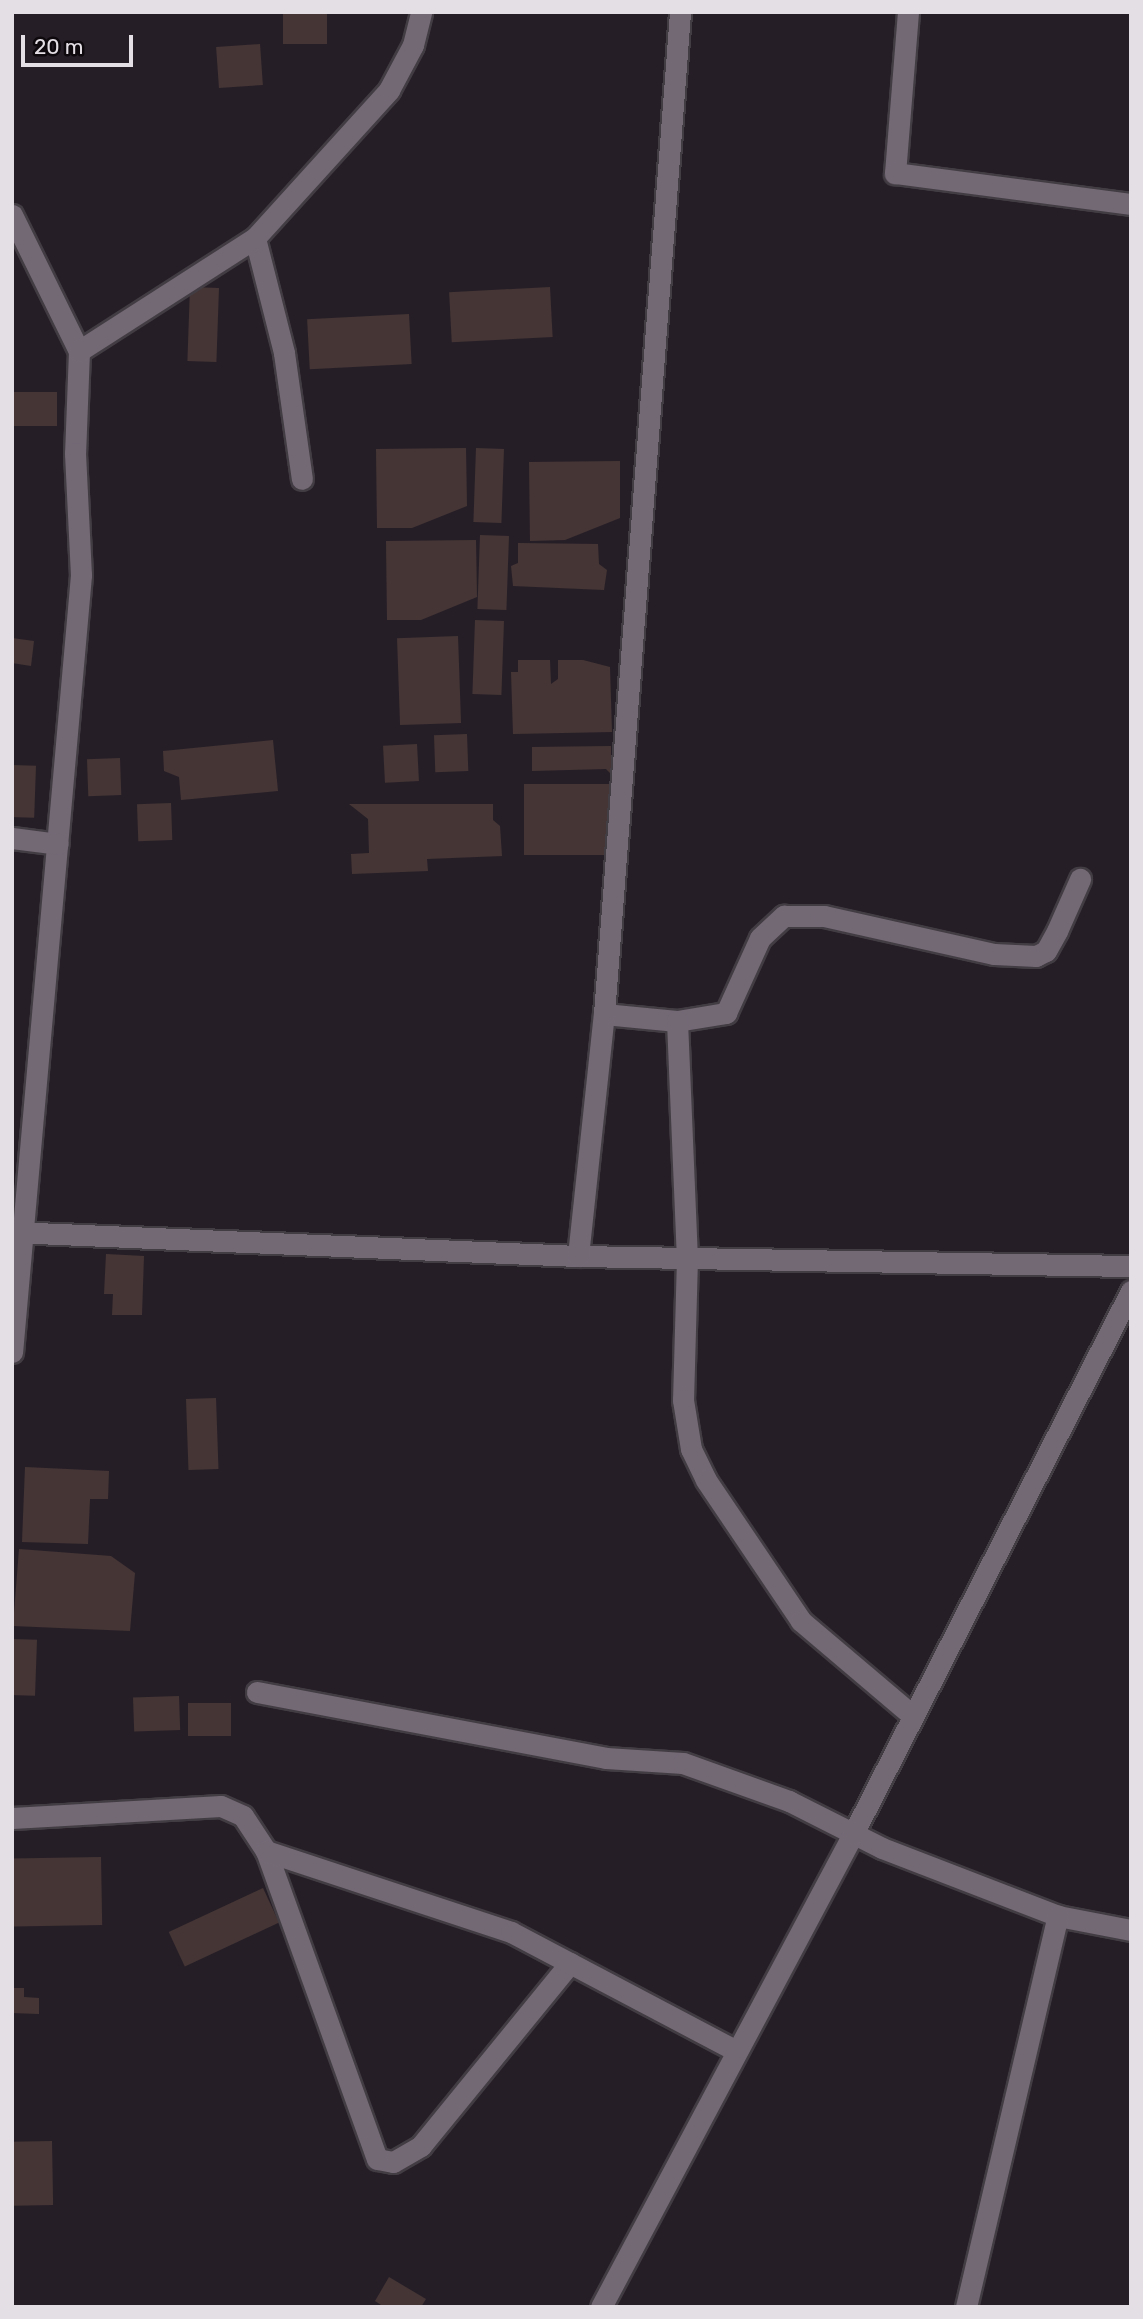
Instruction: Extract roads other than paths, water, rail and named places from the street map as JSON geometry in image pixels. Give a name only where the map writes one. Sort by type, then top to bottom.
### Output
[{"type":"street","points":[[79,351],[255,238],[389,90],[413,45],[421,12]]},
{"type":"street","points":[[578,1256],[604,1014],[680,12]]},
{"type":"street","points":[[908,12],[895,173],[1131,204]]},
{"type":"street","points":[[12,215],[79,351],[75,453],[81,575],[58,844],[19,1232],[12,1352]]},
{"type":"street","points":[[255,238],[284,353],[302,479]]},
{"type":"street","points":[[12,838],[58,844]]},
{"type":"street","points":[[604,1014],[677,1021],[726,1013],[760,938],[784,916],[824,916],[994,954],[1036,956],[1046,951],[1080,879]]},
{"type":"street","points":[[677,1021],[687,1258],[683,1400],[691,1449],[706,1480],[801,1621],[913,1716]]},
{"type":"street","points":[[19,1232],[578,1256],[1131,1266]]},
{"type":"street","points":[[601,2307],[853,1834],[1131,1291]]},
{"type":"street","points":[[257,1692],[606,1758],[683,1763],[789,1801],[853,1834],[1058,1916],[1131,1930]]},
{"type":"street","points":[[12,1818],[222,1806],[243,1816],[267,1851],[377,2159],[393,2162],[421,2146],[570,1963]]},
{"type":"street","points":[[267,1851],[511,1931],[737,2051]]},
{"type":"street","points":[[966,2307],[1058,1916]]}]
